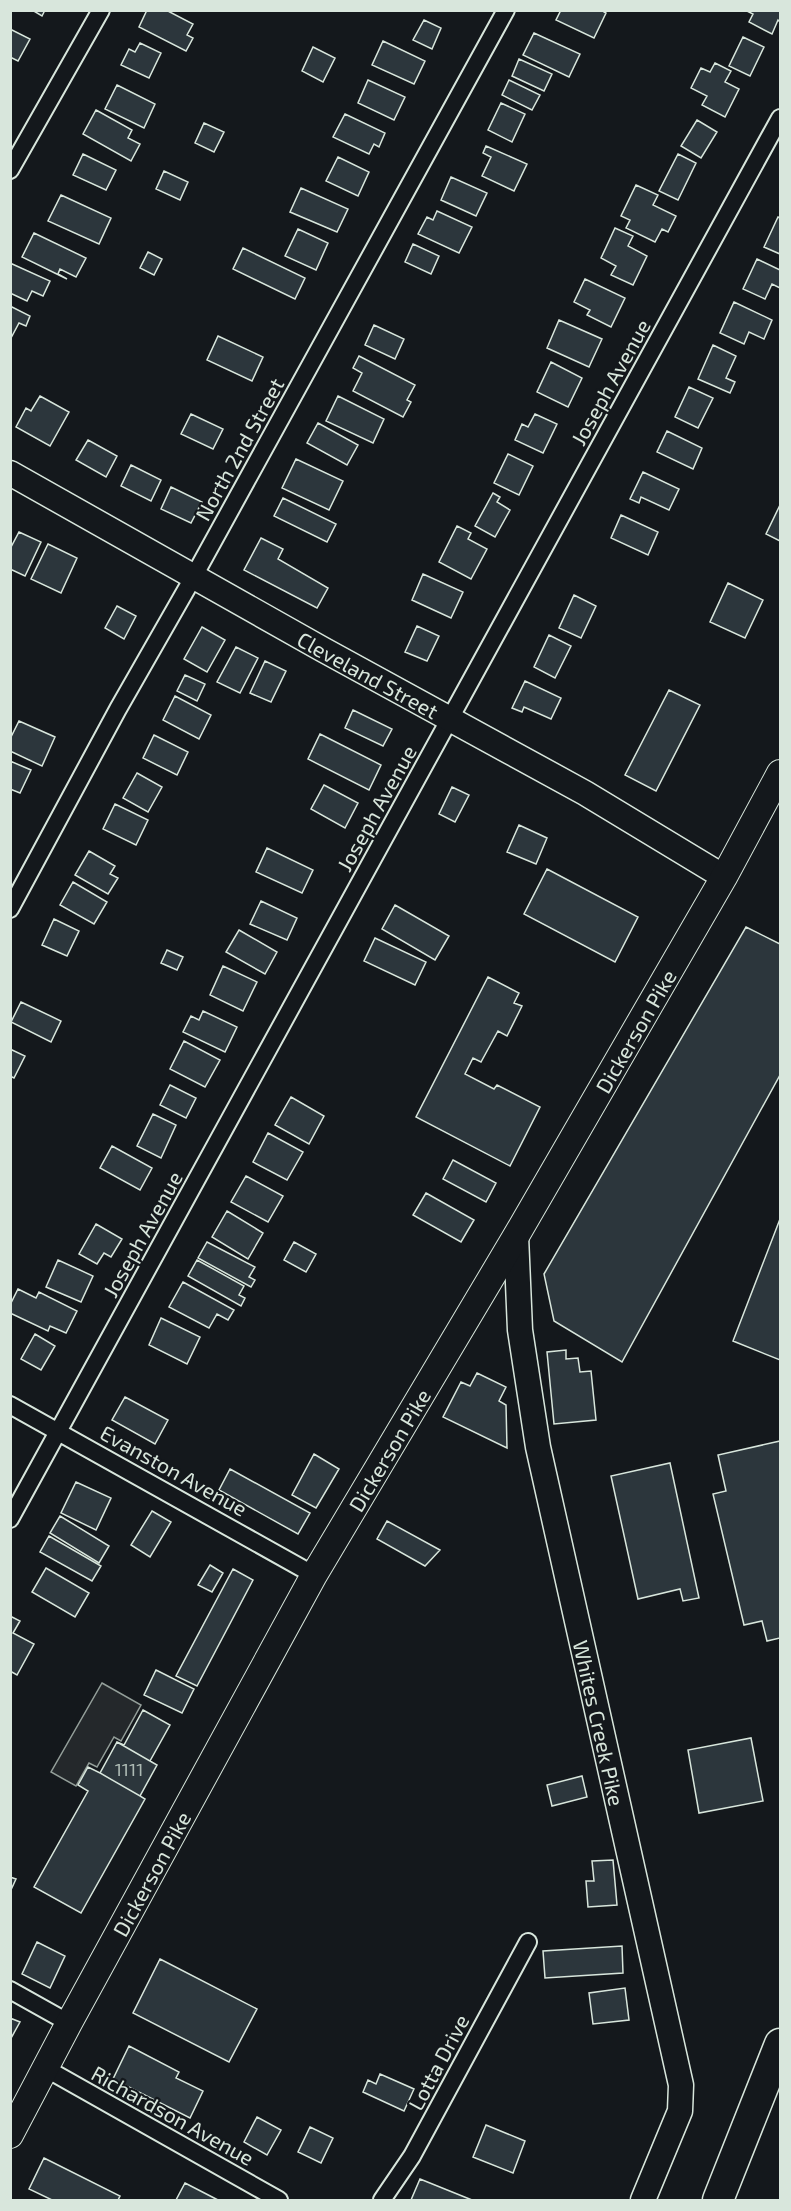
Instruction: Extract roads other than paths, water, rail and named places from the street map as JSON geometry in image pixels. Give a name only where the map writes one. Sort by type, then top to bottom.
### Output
[{"type":"highway","points":[[718,2200],[780,2044]]},
{"type":"main road","name":"Dickerson Pike","points":[[10,2135],[314,1575],[516,1236],[724,877],[780,773]]},
{"type":"street","points":[[10,170],[101,10]]},
{"type":"street","name":"North 2nd Street","points":[[10,909],[118,709],[194,576],[506,10]]},
{"type":"street","name":"Joseph Avenue","points":[[10,1519],[780,118]]},
{"type":"street","name":"Cleveland Street","points":[[10,473],[450,720],[585,793],[724,877]]},
{"type":"street","name":"Whites Creek Pike","points":[[516,1236],[520,1330],[538,1447],[681,2085],[680,2111],[643,2200]]},
{"type":"street","name":"Evanston Avenue","points":[[10,1405],[314,1575]]},
{"type":"street","name":"Lotta Drive","points":[[382,2200],[412,2156],[528,1942]]},
{"type":"street","points":[[10,1990],[69,2023]]},
{"type":"street","name":"Richardson Avenue","points":[[45,2068],[279,2200]]}]
